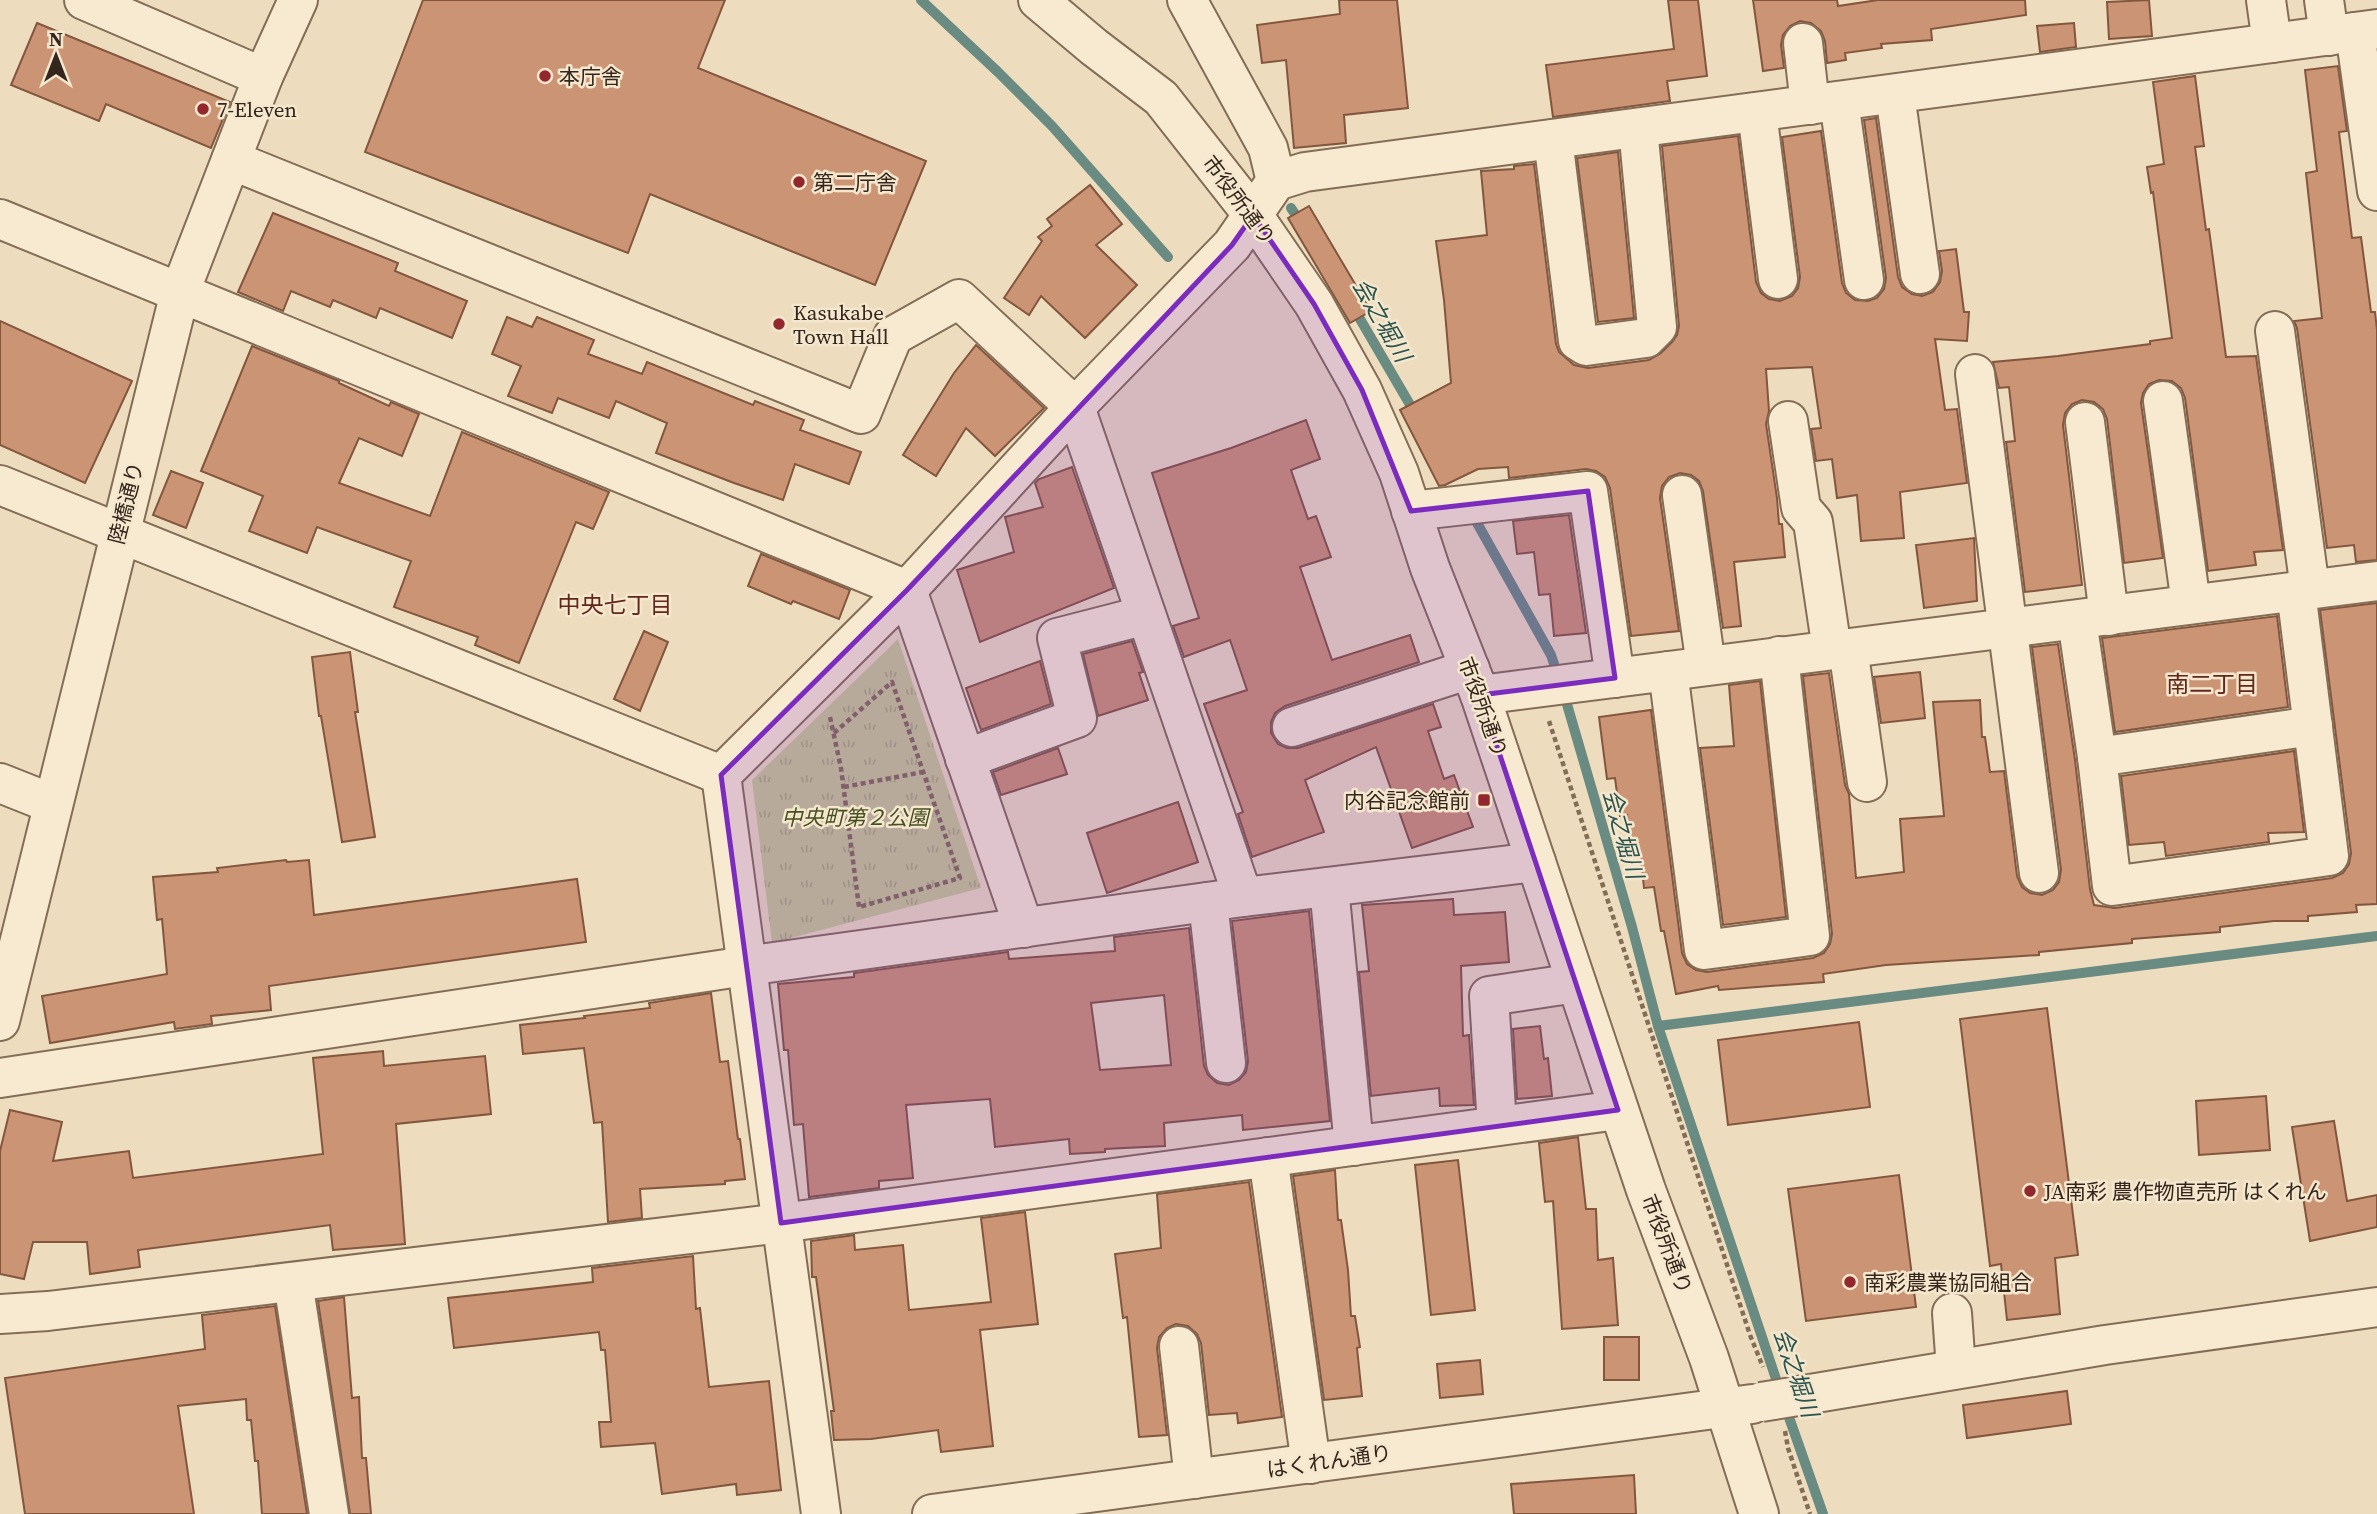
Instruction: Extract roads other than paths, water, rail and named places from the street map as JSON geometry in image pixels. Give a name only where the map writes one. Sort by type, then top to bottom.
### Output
[{"type":"street","points":[[84,0],[263,77]]},
{"type":"street","name":"陸橋通り","points":[[2,1007],[180,292],[263,77],[298,0]]},
{"type":"street","name":"市役所通り","points":[[1038,0],[1161,98],[1253,215],[1314,304],[1362,390],[1399,473],[1430,568],[1475,682],[1618,1110],[1750,1393],[1759,1514]]},
{"type":"street","points":[[1187,0],[1268,148],[1276,181]]},
{"type":"street","points":[[2266,0],[2272,43]]},
{"type":"street","points":[[721,775],[907,590],[1075,407],[1232,244],[1276,181],[1305,172],[2272,43],[2346,24],[2377,191]]},
{"type":"street","points":[[1803,43],[1825,103],[1864,280]]},
{"type":"street","points":[[1895,94],[1920,274]]},
{"type":"street","points":[[1757,112],[1778,279]]},
{"type":"street","points":[[1553,139],[1578,341],[1586,346],[1646,338],[1657,327],[1638,128]]},
{"type":"street","points":[[231,160],[861,414],[893,336],[959,299],[1075,407],[1146,615],[1226,900],[1226,1063]]},
{"type":"street","points":[[0,219],[907,590],[1024,928]]},
{"type":"street","points":[[2085,422],[2097,757],[2112,886],[2329,856],[2313,726],[2303,590],[2276,331]]},
{"type":"street","points":[[1975,374],[2039,873]]},
{"type":"street","points":[[2163,401],[2191,604]]},
{"type":"street","points":[[1788,421],[1801,508],[1813,522],[1867,782]]},
{"type":"street","points":[[0,485],[119,533],[202,556],[721,775]]},
{"type":"street","points":[[1411,511],[1588,491],[1615,678]]},
{"type":"street","points":[[1682,495],[1706,666]]},
{"type":"street","points":[[1292,727],[1475,682],[1556,694],[1615,678],[2377,581]]},
{"type":"street","points":[[965,759],[1077,718],[1057,638],[1146,615]]},
{"type":"street","points":[[1668,671],[1704,950],[1810,936],[1779,656]]},
{"type":"street","points":[[2097,757],[2313,726]]},
{"type":"street","points":[[721,775],[821,1514]]},
{"type":"street","points":[[0,783],[53,804]]},
{"type":"street","points":[[0,1078],[746,966],[1226,900],[1536,862]]},
{"type":"street","points":[[1329,887],[1354,1146]]},
{"type":"street","points":[[1497,1126],[1489,996],[1576,983]]},
{"type":"street","points":[[0,1314],[48,1311],[781,1223],[1618,1110]]},
{"type":"street","points":[[1268,1157],[1311,1464]]},
{"type":"street","points":[[293,1282],[328,1514]]},
{"type":"street","name":"はくれん通り","points":[[932,1514],[1311,1464],[1750,1393],[1804,1395],[2030,1366],[2105,1345],[2377,1307]]},
{"type":"street","points":[[1941,1377],[1952,1313]]},
{"type":"street","points":[[1179,1346],[1194,1479]]},
{"type":"waterway","name":"会之堀川","points":[[921,0],[1052,126],[1168,257]]},
{"type":"waterway","name":"会之堀川","points":[[1291,208],[1301,223]]},
{"type":"waterway","name":"会之堀川","points":[[1353,307],[1416,415]]},
{"type":"waterway","name":"会之堀川","points":[[1472,514],[1551,655],[1558,676]]},
{"type":"waterway","name":"会之堀川","points":[[1564,694],[1658,1026],[1780,1391]]},
{"type":"waterway","points":[[1658,1026],[2377,936]]},
{"type":"waterway","name":"会之堀川","points":[[1785,1406],[1823,1514]]},
{"type":"place","name":"本庁舎","points":[[545,76]]},
{"type":"place","name":"7-Eleven","points":[[203,109]]},
{"type":"place","name":"第二庁舎","points":[[799,182]]},
{"type":"place","name":"Kasukabe Town Hall","points":[[779,324]]},
{"type":"place","name":"内谷記念館前","points":[[1484,800]]},
{"type":"place","name":"JA南彩 農作物直売所 はくれん","points":[[2030,1191]]},
{"type":"place","name":"南彩農業協同組合","points":[[1850,1282]]},
{"type":"district","name":"中央七丁目","points":[[615,605]]},
{"type":"district","name":"南二丁目","points":[[2212,684]]},
{"type":"park label","name":"中央町第２公園","points":[[855,817]]}]
